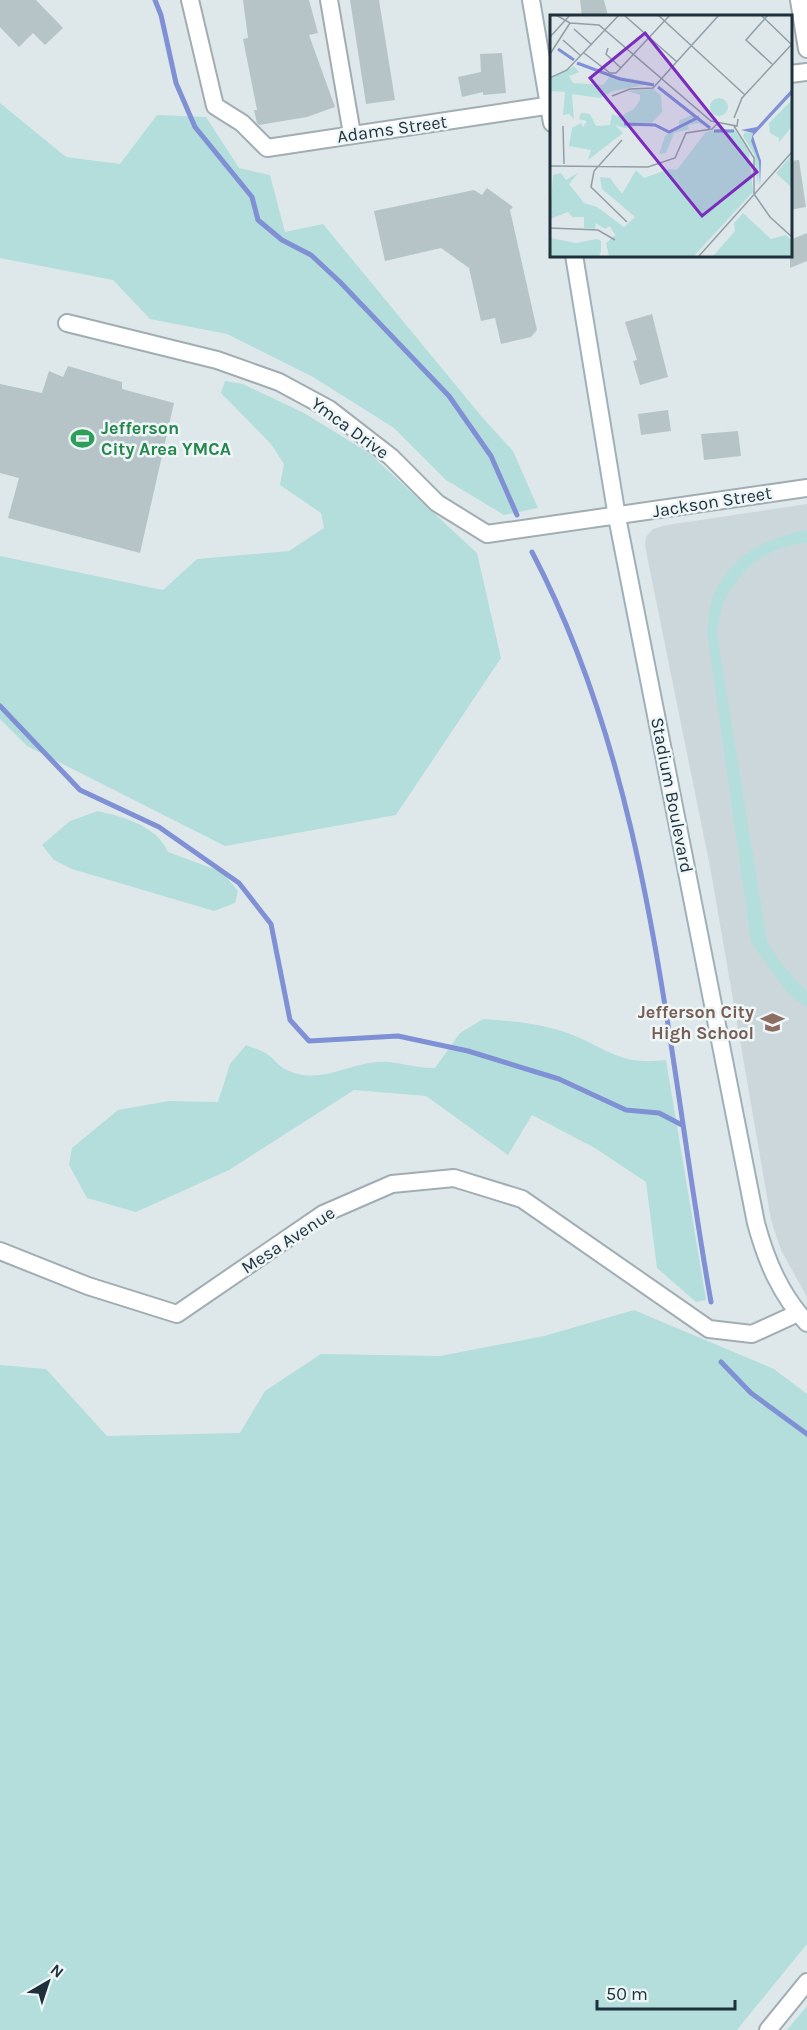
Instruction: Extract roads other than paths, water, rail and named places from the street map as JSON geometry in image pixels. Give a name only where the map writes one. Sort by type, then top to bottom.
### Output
[{"type":"street","name":"Adams Street","points":[[190,0],[215,106],[242,123],[267,148],[550,105]]},
{"type":"street","points":[[329,0],[352,134]]},
{"type":"street","points":[[531,0],[550,100]]},
{"type":"street","points":[[799,0],[807,49]]},
{"type":"street","points":[[792,74],[807,72]]},
{"type":"street","name":"Stadium Boulevard","points":[[574,256],[617,517],[756,1223],[765,1254],[778,1283],[803,1318]]},
{"type":"street","name":"Ymca Drive","points":[[67,323],[217,360],[279,382],[329,409],[391,457],[437,503],[487,534],[617,517]]},
{"type":"street","name":"Jackson Street","points":[[617,517],[807,488]]},
{"type":"street","name":"Mesa Avenue","points":[[0,1251],[88,1286],[177,1314],[323,1214],[392,1184],[454,1178],[522,1199],[709,1329],[752,1334],[803,1318]]},
{"type":"street","points":[[768,2030],[807,1982]]},
{"type":"waterway","points":[[155,0],[161,15],[176,83],[195,127],[252,197],[258,220],[282,240],[311,255],[340,282],[449,396],[491,456],[517,515]]},
{"type":"waterway","points":[[532,552],[573,640],[605,731],[630,824],[650,919],[711,1302]]},
{"type":"waterway","points":[[0,706],[80,790],[159,827],[239,883],[271,924],[290,1020],[309,1041],[398,1036],[468,1051],[559,1079],[626,1110],[659,1113],[682,1125]]},
{"type":"waterway","points":[[721,1362],[751,1393],[807,1434]]},
{"type":"place","name":"Jefferson City Area YMCA","points":[[83,438]]},
{"type":"place","name":"Jefferson City High School","points":[[772,1022]]}]
